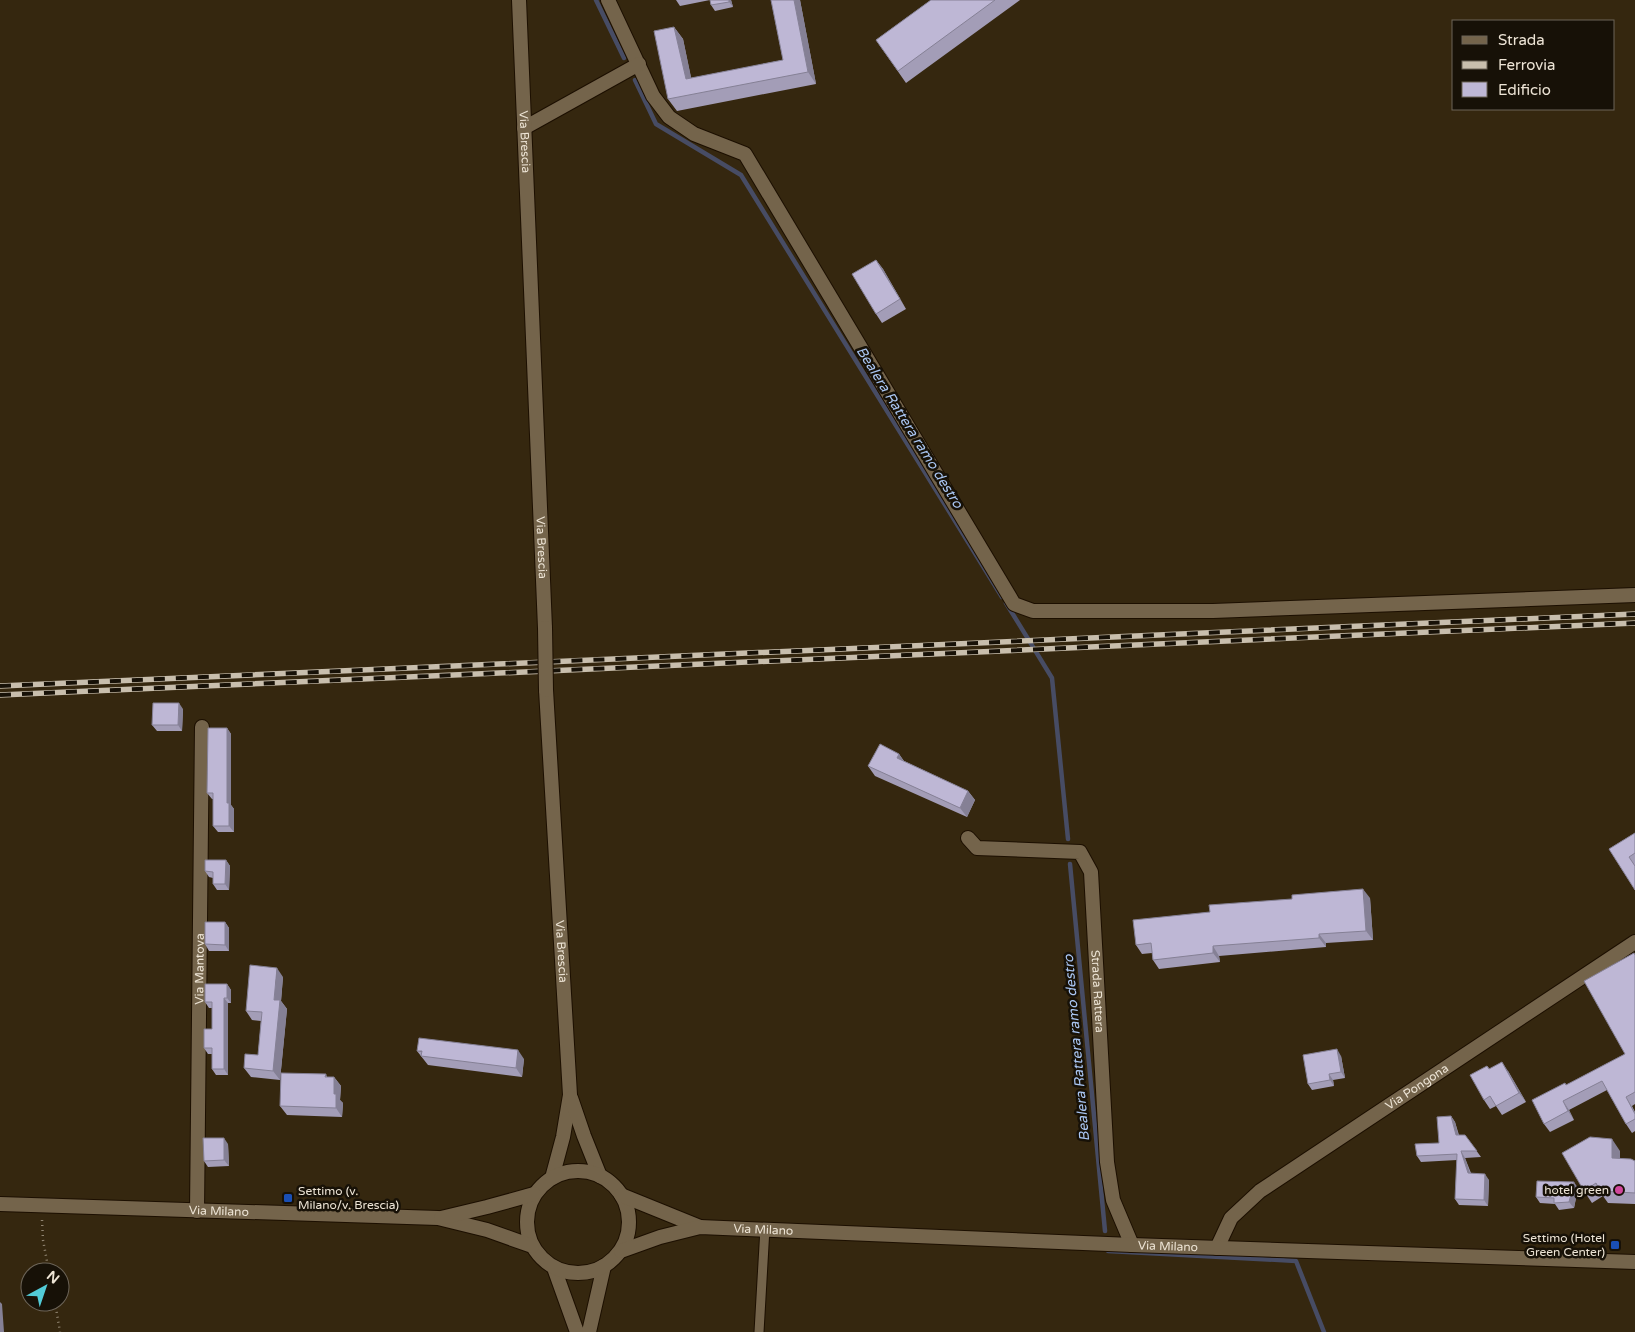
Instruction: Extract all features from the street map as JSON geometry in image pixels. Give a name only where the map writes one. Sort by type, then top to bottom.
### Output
[{"type":"main road","name":"Via Brescia","points":[[519,0],[546,690],[570,1095]]},
{"type":"main road","points":[[608,0],[653,96],[668,117],[694,134],[745,154],[1014,604],[1033,611],[1213,612],[1635,595]]},
{"type":"main road","points":[[524,128],[638,64]]},
{"type":"main road","name":"Via Mantova","points":[[197,1211],[202,727]]},
{"type":"main road","name":"Strada Rattera","points":[[968,838],[977,848],[1080,852],[1091,872],[1107,1162],[1114,1200],[1132,1245]]},
{"type":"main road","name":"Via Pongona","points":[[1217,1248],[1231,1218],[1260,1191],[1635,942]]},
{"type":"main road","points":[[570,1095],[600,1176]]},
{"type":"main road","points":[[552,1178],[563,1137],[570,1095]]},
{"type":"main road","points":[[584,1171],[600,1176],[612,1184],[621,1195],[627,1208],[629,1223],[627,1238],[613,1260],[588,1273],[571,1273],[554,1268],[541,1258],[532,1246],[527,1233],[526,1219],[528,1206],[534,1194],[552,1178],[567,1172],[584,1171]]},
{"type":"main road","name":"Via Milano","points":[[438,1218],[534,1194]]},
{"type":"main road","name":"Via Milano","points":[[621,1195],[700,1226]]},
{"type":"main road","name":"Via Milano","points":[[3,1204],[438,1218],[486,1230],[532,1246]]},
{"type":"main road","name":"Via Milano","points":[[620,1251],[700,1226],[1132,1245],[1635,1262]]},
{"type":"main road","points":[[589,1332],[604,1266]]},
{"type":"main road","points":[[554,1268],[576,1332]]},
{"type":"lane","points":[[759,1332],[764,1228]]},
{"type":"path","points":[[41,1206],[43,1240],[47,1262]]},
{"type":"path","points":[[57,1312],[60,1332]]},
{"type":"building","points":[[710,0],[729,0],[729,2],[711,5]]},
{"type":"building","points":[[771,0],[794,0],[808,72],[668,99],[654,31],[674,27],[686,79],[783,60]]},
{"type":"building","points":[[931,0],[995,0],[898,71],[876,40]]},
{"type":"building","points":[[876,260],[900,299],[876,314],[852,274]]},
{"type":"building","points":[[153,703],[179,703],[178,725],[152,725]]},
{"type":"building","points":[[208,728],[227,728],[227,803],[229,803],[229,826],[213,826],[213,793],[207,793]]},
{"type":"building","points":[[880,744],[899,754],[897,758],[968,791],[960,808],[868,766]]},
{"type":"building","points":[[1635,833],[1635,853],[1629,857],[1635,866],[1635,890],[1609,849]]},
{"type":"building","points":[[205,860],[226,860],[225,884],[213,884],[213,872],[205,871]]},
{"type":"building","points":[[1363,889],[1366,931],[1319,934],[1319,938],[1213,946],[1213,953],[1153,960],[1151,943],[1136,945],[1133,920],[1210,912],[1209,905],[1292,899],[1292,895]]},
{"type":"building","points":[[205,922],[225,922],[225,945],[205,944]]},
{"type":"building","points":[[1634,953],[1635,1092],[1626,1097],[1635,1114],[1635,1119],[1626,1124],[1602,1081],[1563,1101],[1568,1111],[1544,1124],[1532,1100],[1565,1083],[1566,1085],[1625,1054],[1584,981]]},
{"type":"building","points":[[250,965],[277,968],[274,1000],[280,1000],[273,1071],[244,1068],[245,1054],[258,1055],[262,1012],[246,1011]]},
{"type":"building","points":[[205,984],[227,984],[227,998],[224,998],[224,1069],[212,1069],[212,1048],[204,1048],[204,1029],[212,1029],[212,1002],[205,1002]]},
{"type":"building","points":[[419,1038],[518,1050],[516,1068],[421,1056],[422,1051],[417,1051]]},
{"type":"building","points":[[1337,1049],[1341,1072],[1329,1074],[1330,1080],[1308,1084],[1303,1055]]},
{"type":"building","points":[[1502,1062],[1519,1093],[1496,1106],[1490,1096],[1484,1100],[1470,1075],[1487,1066],[1489,1069]]},
{"type":"building","points":[[281,1073],[326,1074],[325,1077],[334,1077],[336,1108],[280,1106]]},
{"type":"building","points":[[1451,1116],[1456,1135],[1465,1135],[1477,1151],[1461,1151],[1468,1173],[1485,1174],[1484,1200],[1455,1199],[1457,1154],[1417,1156],[1415,1144],[1439,1143],[1437,1117]]},
{"type":"building","points":[[1590,1137],[1612,1139],[1612,1158],[1635,1161],[1635,1193],[1600,1191],[1596,1183],[1584,1191],[1562,1153]]},
{"type":"building","points":[[203,1138],[224,1138],[224,1160],[204,1161]]},
{"type":"building","points":[[1537,1181],[1574,1182],[1569,1202],[1554,1203],[1554,1198],[1536,1197]]},
{"type":"waterway","name":"Bealera Rattera ramo destro","points":[[596,0],[624,58]]},
{"type":"waterway","name":"Bealera Rattera ramo destro","points":[[635,80],[656,124],[741,175],[1002,597]]},
{"type":"waterway","name":"Bealera Rattera ramo destro","points":[[1006,603],[1052,678],[1068,839]]},
{"type":"waterway","name":"Bealera Rattera ramo destro","points":[[1070,864],[1105,1231]]},
{"type":"waterway","name":"Bealera Rattera ramo destro","points":[[1108,1251],[1296,1261],[1324,1332]]},
{"type":"railway","points":[[0,686],[1635,614]]},
{"type":"railway","points":[[0,695],[1635,623]]},
{"type":"place","name":"hotel green","points":[[1619,1190]]},
{"type":"place","name":"Settimo (v. Milano/v. Brescia)","points":[[288,1198]]},
{"type":"place","name":"Settimo (Hotel Green Center)","points":[[1615,1245]]}]
